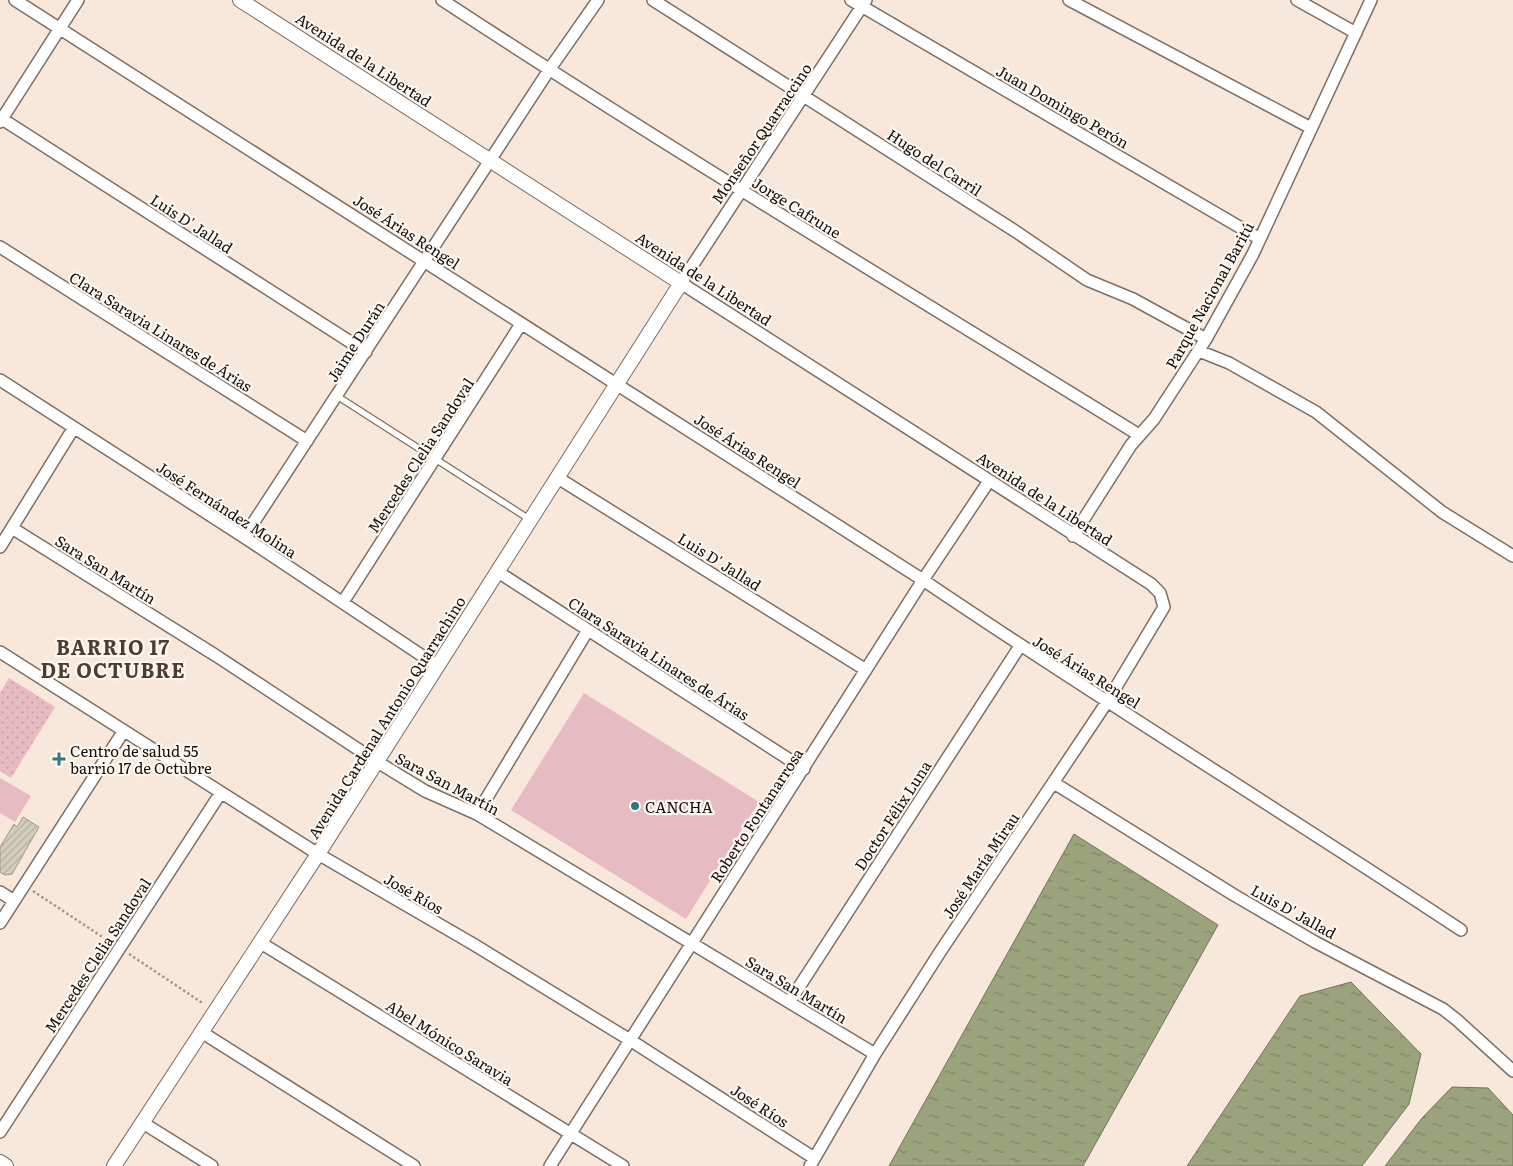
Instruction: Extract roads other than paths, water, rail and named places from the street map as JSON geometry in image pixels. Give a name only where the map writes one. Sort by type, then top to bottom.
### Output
[{"type":"street","name":"José Árias Rengel","points":[[15,0],[425,260],[521,324],[922,580],[1020,646],[1313,832],[1461,930]]},
{"type":"street","points":[[1,120],[78,0]]},
{"type":"street","name":"Avenida de la Libertad","points":[[240,0],[1073,536],[1151,584]]},
{"type":"street","name":"Jorge Cafrune","points":[[442,0],[549,70],[741,190],[1139,434]]},
{"type":"street","name":"Jaime Durán","points":[[244,537],[549,70],[598,0]]},
{"type":"street","name":"Hugo del Carril","points":[[653,0],[1015,231],[1086,280],[1133,299],[1206,339]]},
{"type":"street","name":"Juan Domingo Perón","points":[[851,0],[864,3],[1260,238]]},
{"type":"street","points":[[1068,0],[1311,128]]},
{"type":"street","points":[[1297,0],[1356,33]]},
{"type":"street","name":"Parque Nacional Baritú","points":[[1073,536],[1139,434],[1154,419],[1206,339],[1260,238],[1371,0]]},
{"type":"street","name":"Monseñor Quarraccino","points":[[681,283],[864,3]]},
{"type":"street","name":"Luis D' Jallad","points":[[1,120],[366,352]]},
{"type":"street","name":"Clara Saravia Linares de Árias","points":[[0,247],[307,441]]},
{"type":"street","name":"Avenida Cardenal Antonio Quarrachino","points":[[114,1166],[261,943],[436,665],[531,521],[681,283]]},
{"type":"street","name":"Mercedes Clelia Sandoval","points":[[343,602],[521,324]]},
{"type":"street","points":[[1199,351],[1229,363],[1316,412],[1442,512],[1513,556]]},
{"type":"street","name":"José Fernández Molina","points":[[0,380],[73,429],[244,537],[436,665]]},
{"type":"street","points":[[0,547],[73,429]]},
{"type":"street","name":"Luis D' Jallad","points":[[558,478],[866,670]]},
{"type":"street","name":"Roberto Fontanarrosa","points":[[550,1166],[804,769],[922,580],[989,481]]},
{"type":"street","name":"Sara San Martín","points":[[12,528],[216,655],[376,761],[425,791],[477,814],[875,1054]]},
{"type":"street","name":"Clara Saravia Linares de Árias","points":[[498,572],[804,769]]},
{"type":"street","name":"José María Mirau","points":[[812,1162],[875,1054],[940,952],[1107,702],[1164,607],[1160,593],[1151,584]]},
{"type":"street","points":[[477,814],[588,630]]},
{"type":"street","name":"Doctor Félix Luna","points":[[790,1001],[1020,646]]},
{"type":"street","name":"José Ríos","points":[[0,652],[220,794],[318,854],[473,944],[630,1040],[812,1162]]},
{"type":"street","points":[[0,923],[123,732]]},
{"type":"street","name":"Luis D' Jallad","points":[[1054,783],[1234,895],[1443,1010],[1457,1020],[1513,1071]]},
{"type":"street","name":"Mercedes Clelia Sandoval","points":[[0,1132],[220,794]]},
{"type":"street","points":[[0,892],[14,902]]},
{"type":"street","name":"Abel Mónico Saravia","points":[[261,943],[623,1166]]},
{"type":"street","points":[[202,1033],[414,1166]]},
{"type":"street","points":[[143,1123],[212,1166]]},
{"type":"street","points":[[0,1162],[6,1166]]},
{"type":"lane","points":[[337,396],[531,521]]},
{"type":"water","points":[[1074,834],[1218,925],[1083,1166],[889,1166]]},
{"type":"water","points":[[1351,982],[1421,1054],[1409,1104],[1362,1166],[1187,1166],[1300,996]]},
{"type":"water","points":[[1452,1087],[1488,1088],[1513,1115],[1513,1166],[1385,1166],[1422,1118]]},
{"type":"place","name":"Centro de salud 55 barrio 17 de Octubre","points":[[59,759]]},
{"type":"place","name":"CANCHA","points":[[635,806]]},
{"type":"district","name":"BARRIO 17 DE OCTUBRE","points":[[113,658]]}]
